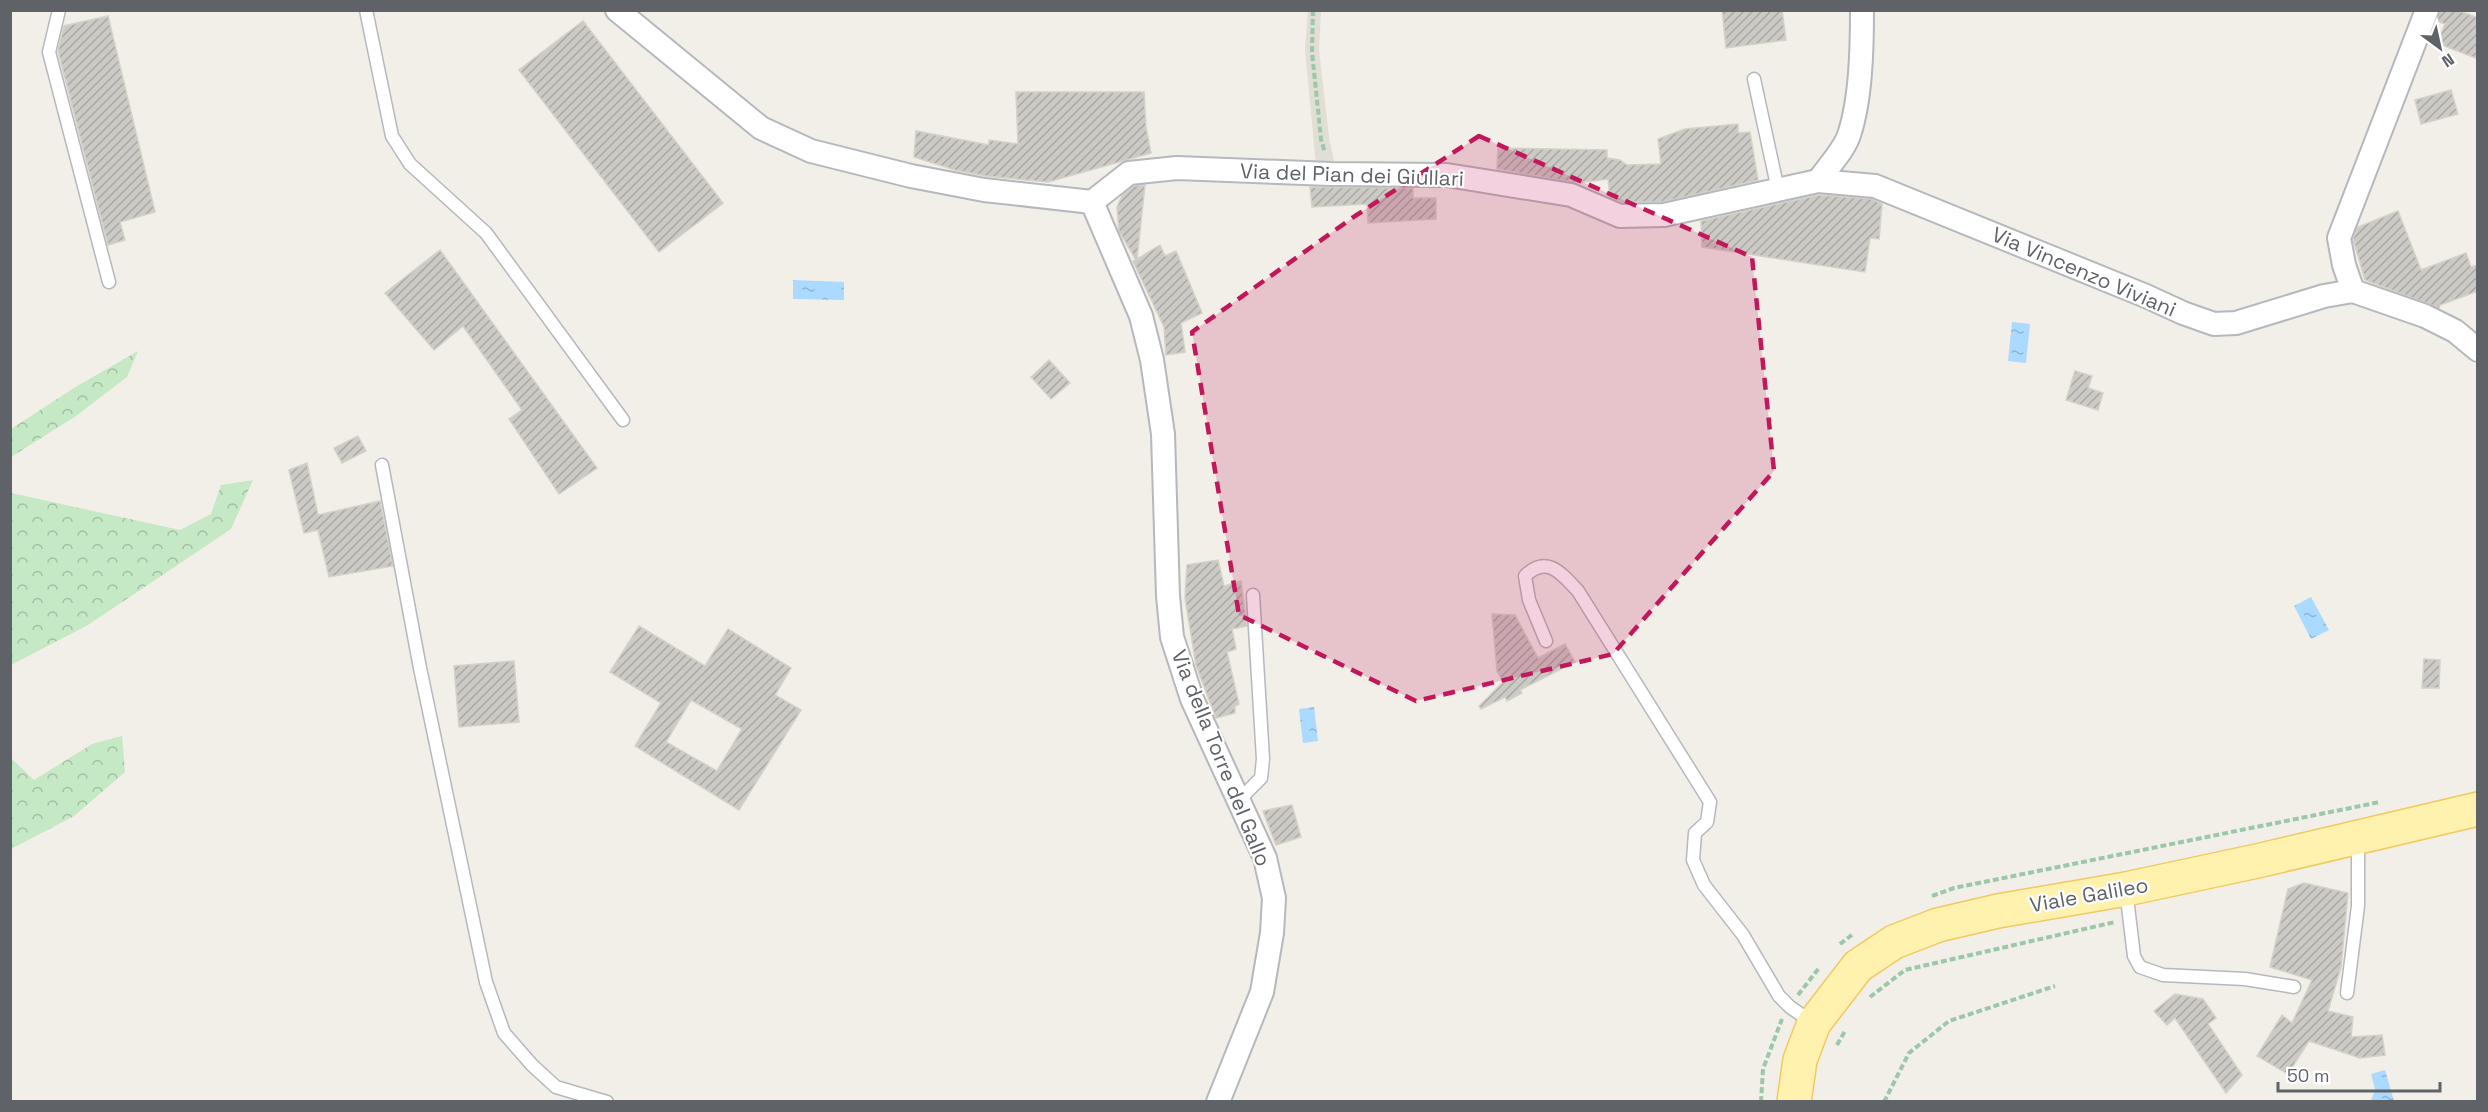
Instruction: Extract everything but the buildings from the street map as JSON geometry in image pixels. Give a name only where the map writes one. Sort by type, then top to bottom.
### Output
[{"type":"main road","name":"Viale Galileo","points":[[1794,1101],[1800,1060],[1814,1023],[1858,966],[1894,942],[1948,923],[1998,911],[2126,889],[2478,809]]},
{"type":"street","points":[[617,10],[760,128],[811,151],[911,176],[984,190],[1092,202]]},
{"type":"street","points":[[1818,181],[1849,136],[1856,99],[1862,43],[1862,10]]},
{"type":"street","points":[[2427,10],[2339,238],[2344,266],[2354,291],[2425,316],[2455,331],[2476,347]]},
{"type":"street","name":"Via del Pian dei Giullari","points":[[1092,202],[1129,173],[1177,168],[1331,174],[1447,175],[1570,195],[1620,216],[1664,215],[1818,181]]},
{"type":"street","name":"Via Vincenzo Viviani","points":[[1818,181],[1875,186],[2146,296],[2191,317],[2214,324],[2236,323],[2324,296],[2354,291]]},
{"type":"street","name":"Via della Torre del Gallo","points":[[1092,202],[1140,316],[1152,360],[1163,434],[1168,596],[1172,637],[1192,699],[1265,858],[1274,898],[1272,933],[1262,992],[1218,1101]]},
{"type":"lane","points":[[59,10],[49,52],[109,282]]},
{"type":"lane","points":[[366,10],[392,136],[410,164],[486,233],[623,420]]},
{"type":"lane","points":[[1754,79],[1778,190]]},
{"type":"lane","points":[[382,465],[420,668],[486,982],[504,1033],[532,1065],[556,1087],[607,1101]]},
{"type":"lane","points":[[1546,641],[1529,600],[1525,576],[1531,570],[1548,566],[1560,572],[1578,591],[1710,802],[1707,822],[1695,833],[1694,860],[1704,885],[1743,935],[1779,996],[1790,1007],[1814,1023]]},
{"type":"lane","points":[[1238,801],[1261,778],[1263,759],[1253,595]]},
{"type":"lane","points":[[2347,993],[2358,906],[2358,838]]},
{"type":"lane","points":[[2126,889],[2134,956],[2140,967],[2163,975],[2245,979],[2294,987]]},
{"type":"path","points":[[1313,10],[1312,52],[1321,139],[1326,157]]},
{"type":"path","points":[[1884,1101],[1909,1053],[1948,1021],[2055,986]]},
{"type":"highlighted area","points":[[1479,136],[1752,257],[1774,471],[1613,654],[1416,701],[1239,615],[1192,332],[1355,216]]},
{"type":"shaded area","points":[[1308,11],[1321,11],[1319,50],[1329,137],[1335,166],[1316,166],[1305,49]]},
{"type":"green space","points":[[138,351],[127,377],[76,416],[11,457],[11,429],[74,388]]},
{"type":"green space","points":[[253,480],[231,529],[88,625],[11,665],[11,493],[180,530],[211,514],[221,485]]},
{"type":"green space","points":[[122,736],[125,772],[74,816],[11,849],[11,758],[34,780],[92,744]]},
{"type":"water","points":[[793,280],[844,282],[844,300],[793,299]]},
{"type":"water","points":[[2012,322],[2030,324],[2026,363],[2008,361]]},
{"type":"water","points":[[2311,597],[2329,630],[2311,639],[2294,606]]},
{"type":"water","points":[[1314,707],[1318,741],[1303,743],[1299,709]]},
{"type":"water","points":[[2385,1070],[2394,1101],[2371,1101],[2375,1089],[2371,1074]]}]
